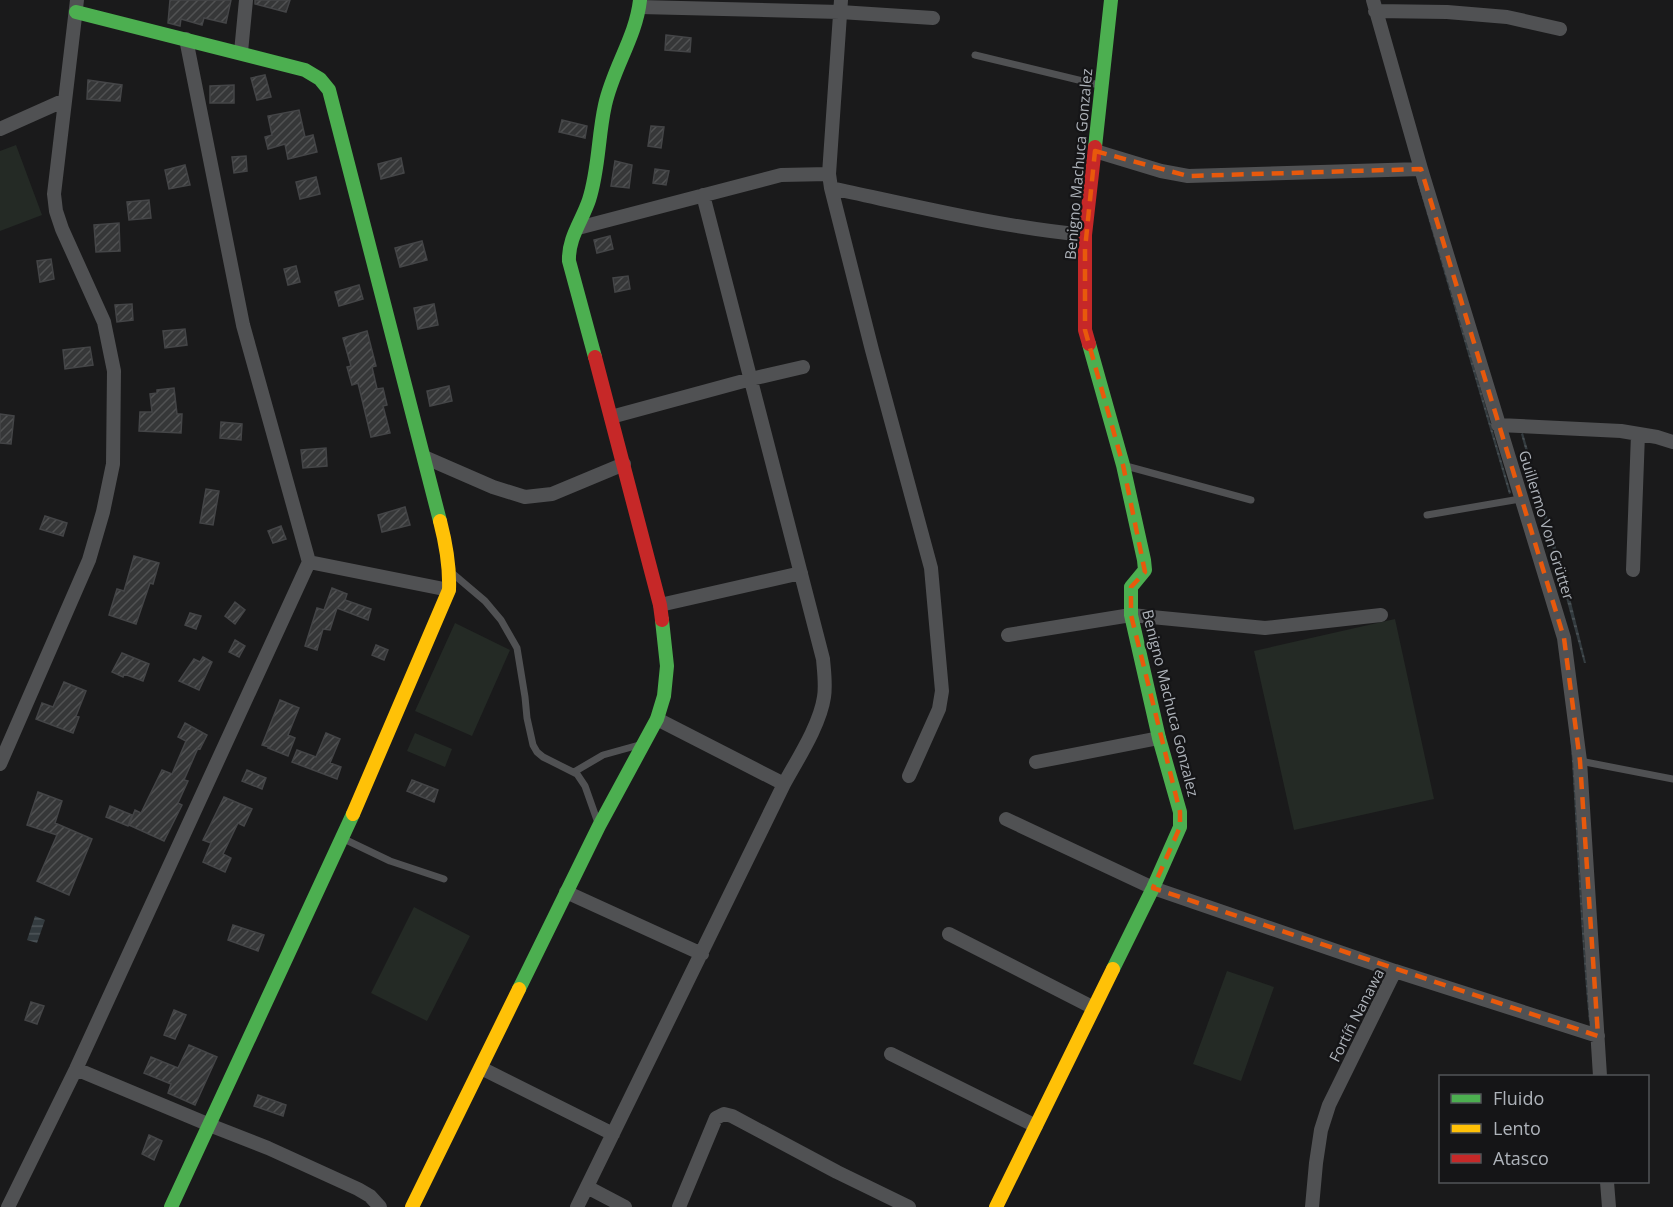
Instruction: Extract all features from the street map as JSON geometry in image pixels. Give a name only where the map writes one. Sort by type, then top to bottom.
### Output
[{"type":"street","points":[[241,52],[246,0]]},
{"type":"street","name":"Benigno Machuca Gonzalez","points":[[996,1207],[1153,888],[1180,827],[1180,812],[1131,615],[1131,587],[1143,574],[1145,566],[1123,465],[1085,330],[1085,235],[1111,0]]},
{"type":"street","points":[[412,1207],[599,826],[657,719],[664,696],[667,666],[660,605],[567,251],[589,202],[597,171],[605,105],[615,73],[634,32],[640,4],[840,6],[933,18]]},
{"type":"street","points":[[0,764],[89,560],[103,512],[113,464],[114,371],[104,322],[56,211],[54,194],[76,6],[186,39],[305,70],[320,79],[329,90],[448,551],[450,572],[449,590],[342,839],[171,1207]]},
{"type":"street","points":[[840,6],[830,181],[872,350],[931,568],[942,691],[939,709],[909,776]]},
{"type":"street","points":[[1374,6],[1507,17],[1560,29]]},
{"type":"street","name":"Guillermo Von Grütter","points":[[1374,6],[1420,168],[1564,638],[1580,761],[1600,1075]]},
{"type":"street","points":[[8,1207],[76,1069],[309,562],[243,325],[186,39]]},
{"type":"street","points":[[0,129],[65,100]]},
{"type":"street","points":[[1095,151],[1161,171],[1188,176],[1420,168]]},
{"type":"street","points":[[578,228],[781,175],[830,181],[998,224],[1085,235]]},
{"type":"street","points":[[577,1207],[820,714],[824,697],[823,659],[703,195]]},
{"type":"street","points":[[610,417],[751,379],[803,368]]},
{"type":"street","points":[[1498,426],[1621,431],[1673,442]]},
{"type":"street","points":[[1633,570],[1638,434]]},
{"type":"street","points":[[424,457],[493,487],[525,497],[552,494],[624,464]]},
{"type":"street","points":[[309,562],[449,590]]},
{"type":"street","points":[[660,605],[801,573]]},
{"type":"street","points":[[1008,635],[1131,615],[1265,628],[1381,615]]},
{"type":"street","points":[[657,719],[784,784]]},
{"type":"street","points":[[1036,762],[1160,738]]},
{"type":"street","points":[[1006,819],[1153,888],[1395,971]]},
{"type":"street","points":[[566,892],[702,954]]},
{"type":"street","points":[[949,934],[1094,1008]]},
{"type":"street","name":"Fortíñ Nanawa","points":[[1312,1207],[1320,1141],[1329,1105],[1395,971],[1598,1036]]},
{"type":"street","points":[[891,1054],[1036,1126]]},
{"type":"street","points":[[481,1068],[613,1134]]},
{"type":"street","points":[[76,1069],[268,1148],[358,1189],[370,1196],[380,1207]]},
{"type":"street","points":[[679,1207],[716,1118],[724,1114],[732,1116],[909,1207]]},
{"type":"street","points":[[1607,1183],[1609,1207]]},
{"type":"street","points":[[587,1187],[625,1207]]},
{"type":"lane","points":[[975,56],[1101,86]]},
{"type":"lane","points":[[1123,465],[1251,500]]},
{"type":"lane","points":[[1427,515],[1520,499]]},
{"type":"lane","points":[[450,572],[485,602],[501,620],[517,648],[533,745],[543,758],[578,774],[585,786],[599,826]]},
{"type":"lane","points":[[574,772],[603,755],[644,744]]},
{"type":"lane","points":[[1580,761],[1673,779]]},
{"type":"lane","points":[[342,839],[399,864],[444,879]]},
{"type":"highlighted area","points":[[1095,151],[1188,176],[1421,169],[1564,638],[1580,761],[1598,1036],[1153,888],[1180,827],[1180,812],[1131,615],[1131,587],[1145,572],[1123,465],[1085,330],[1085,249]]},
{"type":"shaded area","points":[[16,145],[42,215],[0,231],[0,151]]},
{"type":"shaded area","points":[[1417,180],[1420,181],[1511,493],[1509,494]]},
{"type":"shaded area","points":[[1523,433],[1567,586],[1586,663],[1584,663],[1521,434]]},
{"type":"shaded area","points":[[1395,619],[1434,799],[1294,830],[1254,651]]},
{"type":"shaded area","points":[[455,623],[510,650],[472,736],[415,711]]},
{"type":"shaded area","points":[[1568,702],[1570,703],[1591,1021],[1589,1021],[1583,941]]},
{"type":"shaded area","points":[[415,733],[452,749],[445,767],[407,751]]},
{"type":"shaded area","points":[[414,907],[470,936],[427,1021],[371,993]]},
{"type":"shaded area","points":[[35,916],[45,920],[37,943],[27,940]]},
{"type":"shaded area","points":[[1227,971],[1274,987],[1241,1081],[1193,1064]]},
{"type":"building","points":[[170,0],[231,0],[226,23],[204,18],[202,25],[181,19],[180,26],[168,23]]},
{"type":"building","points":[[255,0],[290,0],[286,12],[255,4]]},
{"type":"building","points":[[666,35],[691,38],[690,52],[665,50]]},
{"type":"building","points":[[265,75],[271,97],[257,100],[251,78]]},
{"type":"building","points":[[88,80],[122,85],[120,101],[87,99]]},
{"type":"building","points":[[234,85],[234,103],[210,103],[210,86]]},
{"type":"building","points":[[299,110],[305,137],[313,135],[317,152],[288,159],[285,144],[268,149],[265,137],[272,135],[268,116]]},
{"type":"building","points":[[562,120],[587,126],[585,138],[559,132]]},
{"type":"building","points":[[651,126],[664,127],[661,148],[648,146]]},
{"type":"building","points":[[246,156],[247,171],[234,173],[232,157]]},
{"type":"building","points":[[401,158],[404,173],[381,179],[378,164]]},
{"type":"building","points":[[615,161],[632,165],[629,188],[611,186]]},
{"type":"building","points":[[185,165],[190,185],[169,189],[165,170]]},
{"type":"building","points":[[655,169],[669,171],[666,185],[653,183]]},
{"type":"building","points":[[316,177],[320,194],[300,199],[296,182]]},
{"type":"building","points":[[149,200],[151,218],[129,220],[127,202]]},
{"type":"building","points":[[119,223],[120,251],[96,252],[94,225]]},
{"type":"building","points":[[610,236],[613,249],[597,253],[594,240]]},
{"type":"building","points":[[422,241],[427,260],[400,267],[395,248]]},
{"type":"building","points":[[51,259],[54,279],[40,282],[37,261]]},
{"type":"building","points":[[296,266],[300,282],[288,285],[284,269]]},
{"type":"building","points":[[628,276],[630,289],[615,292],[613,278]]},
{"type":"building","points":[[359,285],[363,299],[339,306],[335,292]]},
{"type":"building","points":[[132,304],[133,320],[117,322],[115,305]]},
{"type":"building","points":[[434,304],[438,325],[418,329],[414,308]]},
{"type":"building","points":[[185,329],[187,345],[165,348],[163,331]]},
{"type":"building","points":[[367,331],[376,366],[372,367],[377,389],[383,388],[387,405],[383,406],[390,433],[371,437],[358,383],[352,385],[347,367],[351,366],[343,338]]},
{"type":"building","points":[[90,347],[93,365],[65,369],[63,350]]},
{"type":"building","points":[[449,386],[452,401],[430,406],[427,391]]},
{"type":"building","points":[[174,388],[177,414],[182,414],[181,433],[139,431],[140,412],[152,412],[150,394],[157,393],[157,390]]},
{"type":"building","points":[[0,414],[14,416],[11,444],[0,443]]},
{"type":"building","points":[[221,422],[242,424],[241,440],[220,438]]},
{"type":"building","points":[[326,448],[327,466],[303,468],[301,450]]},
{"type":"building","points":[[206,489],[219,491],[213,525],[200,523]]},
{"type":"building","points":[[405,507],[410,525],[382,532],[378,515]]},
{"type":"building","points":[[45,516],[67,523],[63,536],[40,529]]},
{"type":"building","points":[[281,526],[286,539],[273,543],[268,531]]},
{"type":"building","points":[[134,556],[159,563],[136,624],[109,615],[117,589],[124,591]]},
{"type":"building","points":[[332,588],[347,594],[345,600],[371,609],[368,620],[337,608],[330,630],[323,629],[317,650],[305,646],[317,608],[324,610]]},
{"type":"building","points":[[235,602],[245,610],[235,624],[225,616]]},
{"type":"building","points":[[190,613],[201,616],[196,629],[185,625]]},
{"type":"building","points":[[235,640],[245,646],[239,657],[229,652]]},
{"type":"building","points":[[376,645],[388,650],[384,660],[372,655]]},
{"type":"building","points":[[122,653],[149,664],[143,681],[112,672]]},
{"type":"building","points":[[203,657],[212,662],[199,690],[179,681],[194,659],[200,662]]},
{"type":"building","points":[[64,682],[86,691],[76,716],[79,717],[73,733],[36,719],[42,703],[53,707]]},
{"type":"building","points":[[280,700],[299,708],[288,735],[295,738],[288,756],[262,745]]},
{"type":"building","points":[[185,723],[207,735],[200,749],[198,748],[184,780],[188,781],[178,803],[182,805],[164,841],[129,825],[135,810],[141,813],[162,770],[172,774],[186,741],[178,737]]},
{"type":"building","points":[[326,733],[340,739],[330,763],[341,767],[337,779],[292,762],[297,750],[316,757]]},
{"type":"building","points":[[247,770],[266,778],[262,789],[242,781]]},
{"type":"building","points":[[412,780],[438,790],[434,802],[407,791]]},
{"type":"building","points":[[38,792],[62,801],[55,823],[92,839],[69,895],[37,881],[57,835],[27,825]]},
{"type":"building","points":[[224,797],[252,809],[244,826],[238,823],[223,854],[231,858],[225,872],[203,862],[211,843],[203,840]]},
{"type":"building","points":[[110,806],[132,815],[128,826],[106,817]]},
{"type":"building","points":[[233,925],[264,935],[258,951],[228,940]]},
{"type":"building","points":[[31,1002],[44,1006],[37,1024],[25,1020]]},
{"type":"building","points":[[174,1010],[186,1015],[175,1039],[164,1035]]},
{"type":"building","points":[[189,1045],[217,1057],[195,1105],[168,1093],[171,1084],[144,1073],[151,1057],[178,1068]]},
{"type":"building","points":[[258,1095],[286,1105],[283,1116],[254,1106]]},
{"type":"building","points":[[149,1135],[162,1141],[154,1160],[142,1154]]},
{"type":"traffic: fast","points":[[595,357],[569,261],[569,253],[592,188],[609,91],[634,27],[640,0]]},
{"type":"traffic: fast","points":[[1095,147],[1111,0]]},
{"type":"traffic: fast","points":[[76,12],[305,70],[320,79],[329,90],[440,521]]},
{"type":"traffic: fast","points":[[1089,344],[1123,465],[1144,560],[1145,570],[1131,587],[1131,615],[1159,738],[1180,812],[1180,827],[1113,969]]},
{"type":"traffic: fast","points":[[519,989],[599,826],[657,719],[664,696],[667,666],[662,620]]},
{"type":"traffic: fast","points":[[171,1207],[353,814]]},
{"type":"traffic: slow","points":[[353,814],[449,590],[447,555],[440,521]]},
{"type":"traffic: slow","points":[[996,1207],[1113,969]]},
{"type":"traffic: slow","points":[[412,1207],[519,989]]},
{"type":"traffic: jam","points":[[1089,344],[1085,330],[1085,235],[1095,147]]},
{"type":"traffic: jam","points":[[595,357],[662,620]]}]
